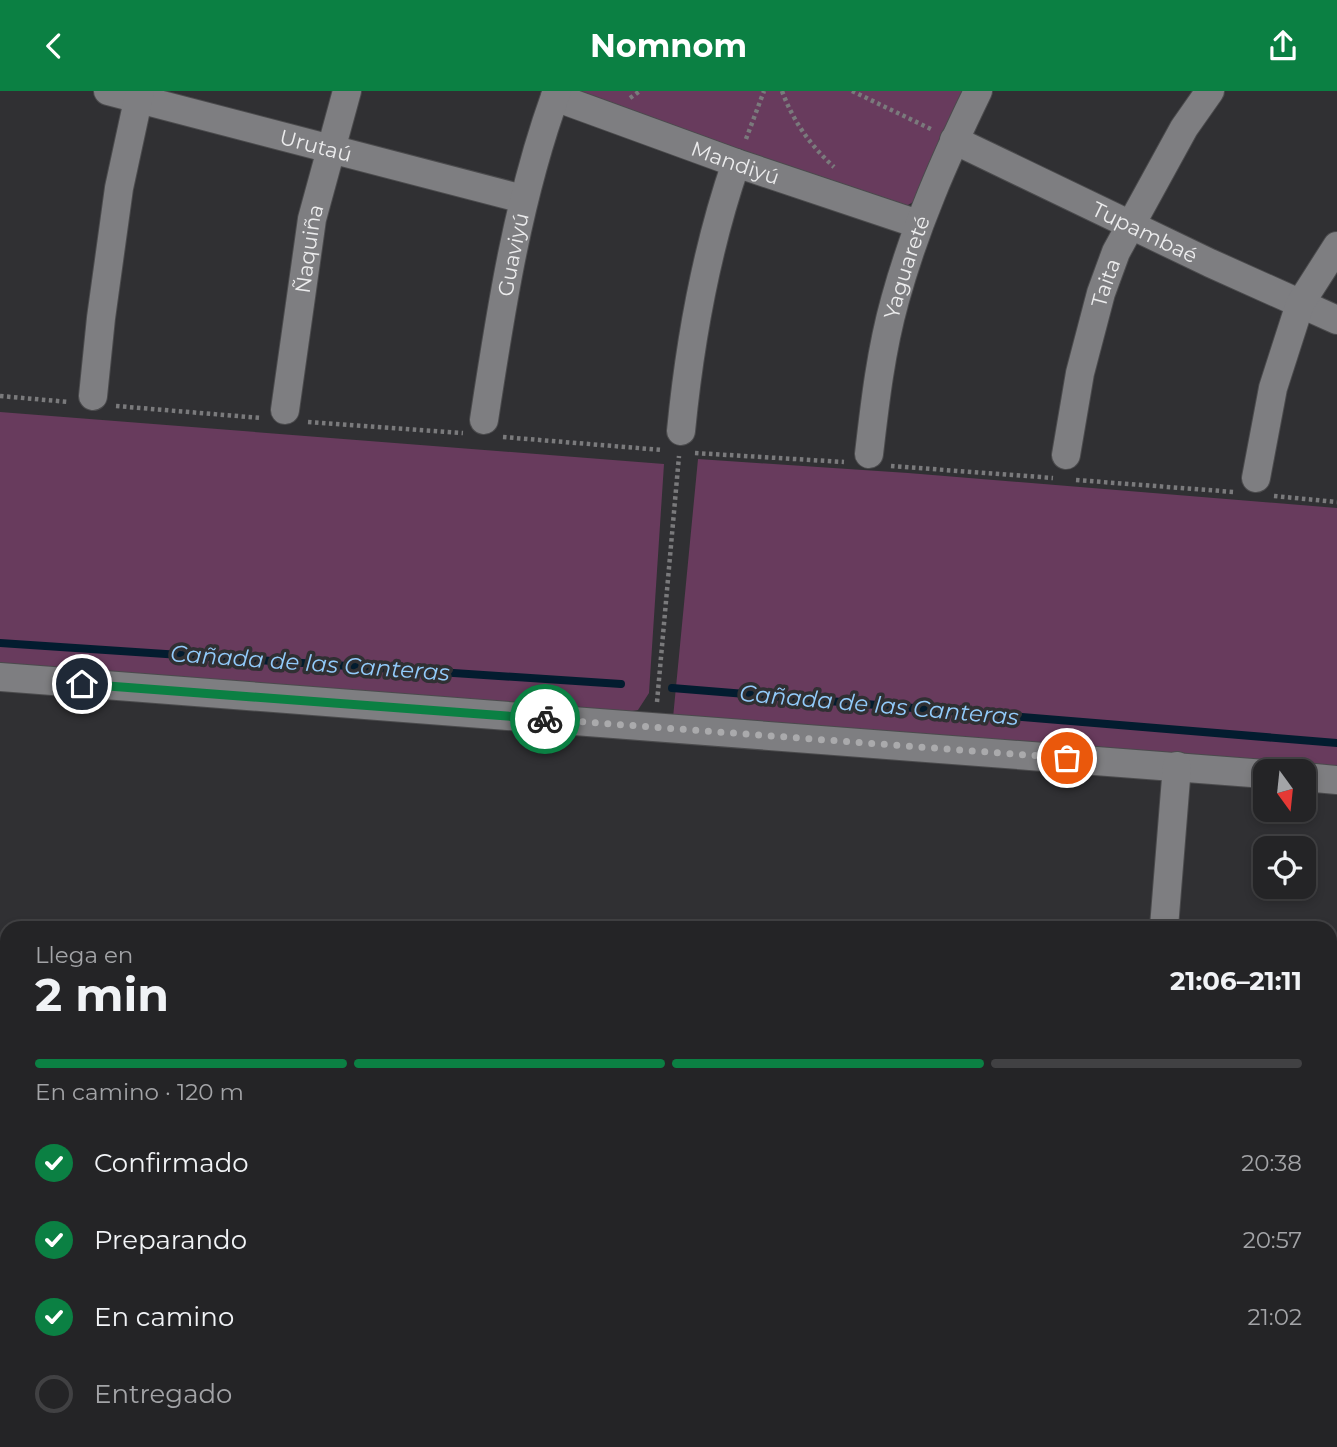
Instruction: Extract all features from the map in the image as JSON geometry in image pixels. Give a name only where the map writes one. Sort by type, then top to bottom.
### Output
[{"type":"street","name":"Urutaú","points":[[108,91],[139,95],[330,149],[523,199]]},
{"type":"street","name":"Ñaquiña","points":[[284,417],[312,219],[347,91]]},
{"type":"street","name":"Yaguareté","points":[[868,461],[878,375],[918,224],[978,91]]},
{"type":"street","name":"Taita","points":[[1066,455],[1080,373],[1105,282],[1129,224],[1184,128],[1210,91]]},
{"type":"street","name":"Mandiyú","points":[[556,94],[736,163],[918,224]]},
{"type":"street","name":"Guaviyú","points":[[484,430],[501,310],[523,199],[556,94]]},
{"type":"street","points":[[93,401],[117,201],[139,95]]},
{"type":"street","name":"Tupambaé","points":[[954,140],[1337,320]]},
{"type":"street","points":[[680,447],[696,316],[721,208],[736,163]]},
{"type":"street","points":[[1256,489],[1273,388],[1300,304],[1337,246]]},
{"type":"street","points":[[0,677],[1253,773]]},
{"type":"street","points":[[1164,921],[1177,767]]},
{"type":"street","points":[[1316,778],[1337,780]]},
{"type":"path","points":[[736,163],[764,91]]},
{"type":"path","points":[[782,91],[792,117],[816,151],[836,169],[846,200]]},
{"type":"path","points":[[852,91],[954,140]]},
{"type":"path","points":[[0,397],[93,401],[1256,489],[1337,502]]},
{"type":"path","points":[[654,727],[680,447]]},
{"type":"shaded area","points":[[581,91],[968,91],[915,201],[901,209],[585,97]]},
{"type":"shaded area","points":[[0,412],[664,464],[649,693],[638,710],[614,714],[0,669]]},
{"type":"shaded area","points":[[698,459],[1337,508],[1337,773],[1316,771],[1316,759],[1253,759],[1253,767],[673,718]]},
{"type":"waterway","name":"Cañada de las Canteras","points":[[0,643],[621,684]]},
{"type":"waterway","name":"Cañada de las Canteras","points":[[672,688],[1337,743]]},
{"type":"way so far","points":[[545,719],[1067,758]]},
{"type":"route","points":[[82,684],[545,719]]}]
